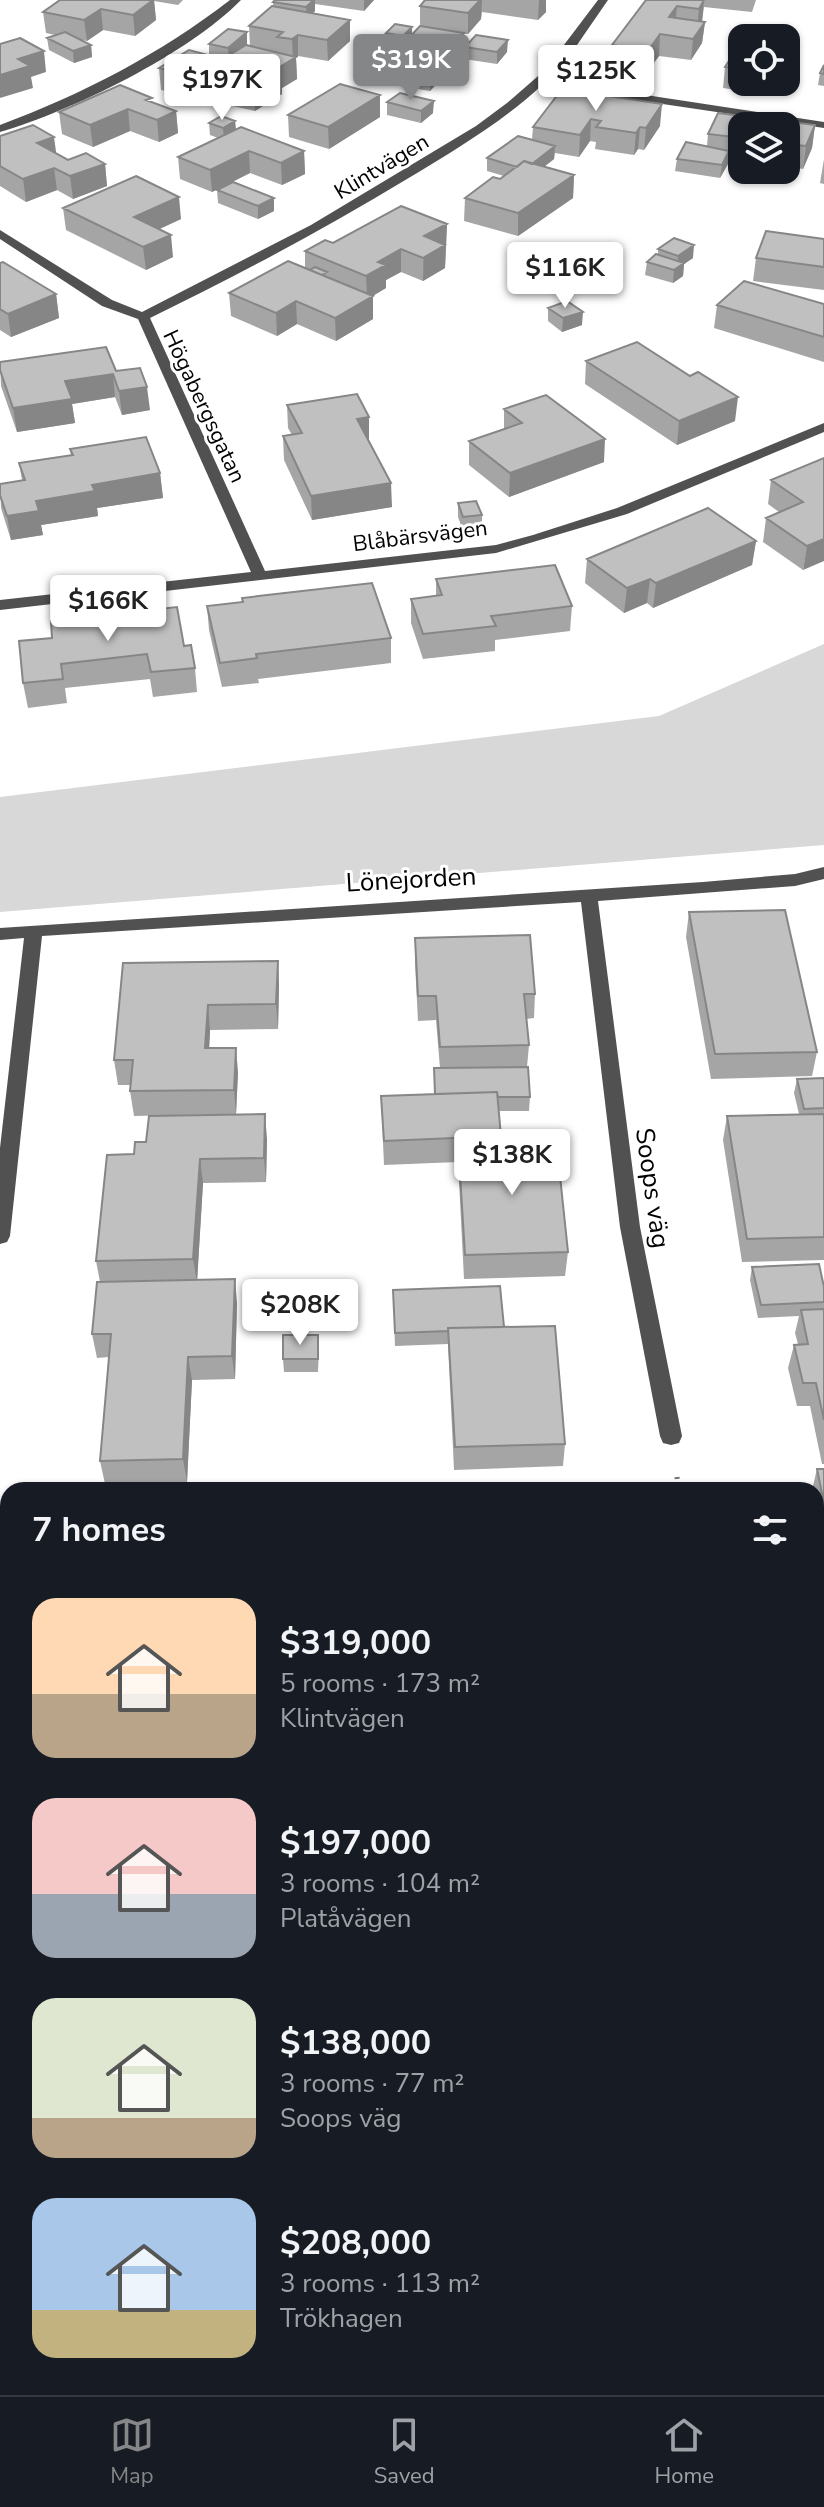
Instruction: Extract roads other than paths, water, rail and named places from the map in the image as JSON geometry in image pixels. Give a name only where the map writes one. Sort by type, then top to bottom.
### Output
[{"type":"street","points":[[0,129],[90,91],[175,43],[236,0]]},
{"type":"street","name":"Klintvägen","points":[[143,317],[239,270],[355,206],[468,136],[539,82],[581,34],[603,0]]},
{"type":"street","points":[[539,82],[824,125]]},
{"type":"street","name":"Högabergsgatan","points":[[0,234],[107,303],[143,317],[260,575]]},
{"type":"street","name":"Blåbärsvägen","points":[[0,605],[496,549],[537,540],[631,506],[824,427]]},
{"type":"street","name":"Lönejorden","points":[[0,934],[468,901],[589,897],[795,880],[824,873]]},
{"type":"street","name":"Soops väg","points":[[589,897],[630,1227],[671,1436]]},
{"type":"street","points":[[0,1236],[34,931]]}]
